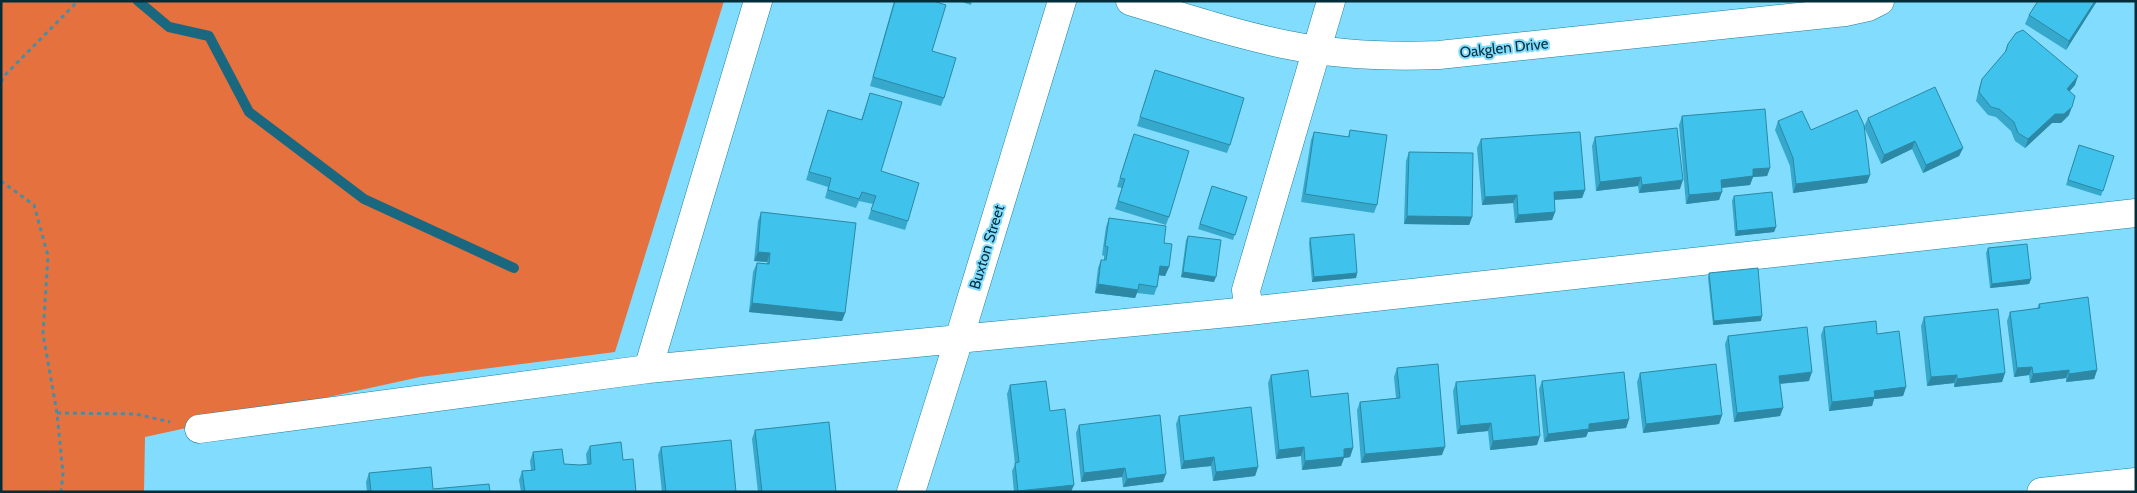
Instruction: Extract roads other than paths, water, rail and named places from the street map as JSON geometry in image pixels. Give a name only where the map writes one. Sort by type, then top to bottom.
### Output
[{"type":"street","points":[[648,370],[758,1]]},
{"type":"street","name":"Buxton Street","points":[[911,492],[1062,1]]},
{"type":"street","name":"Oakglen Drive","points":[[1130,1],[1239,34],[1316,50],[1372,55],[1439,55],[1845,12],[1868,7],[1880,1]]},
{"type":"street","points":[[1249,311],[1246,290],[1331,1]]},
{"type":"street","points":[[199,429],[648,370],[1249,311],[2136,213]]},
{"type":"street","points":[[2041,492],[2136,482]]},
{"type":"waterway","points":[[138,1],[169,27],[209,36],[249,112],[364,199],[514,268]]}]
